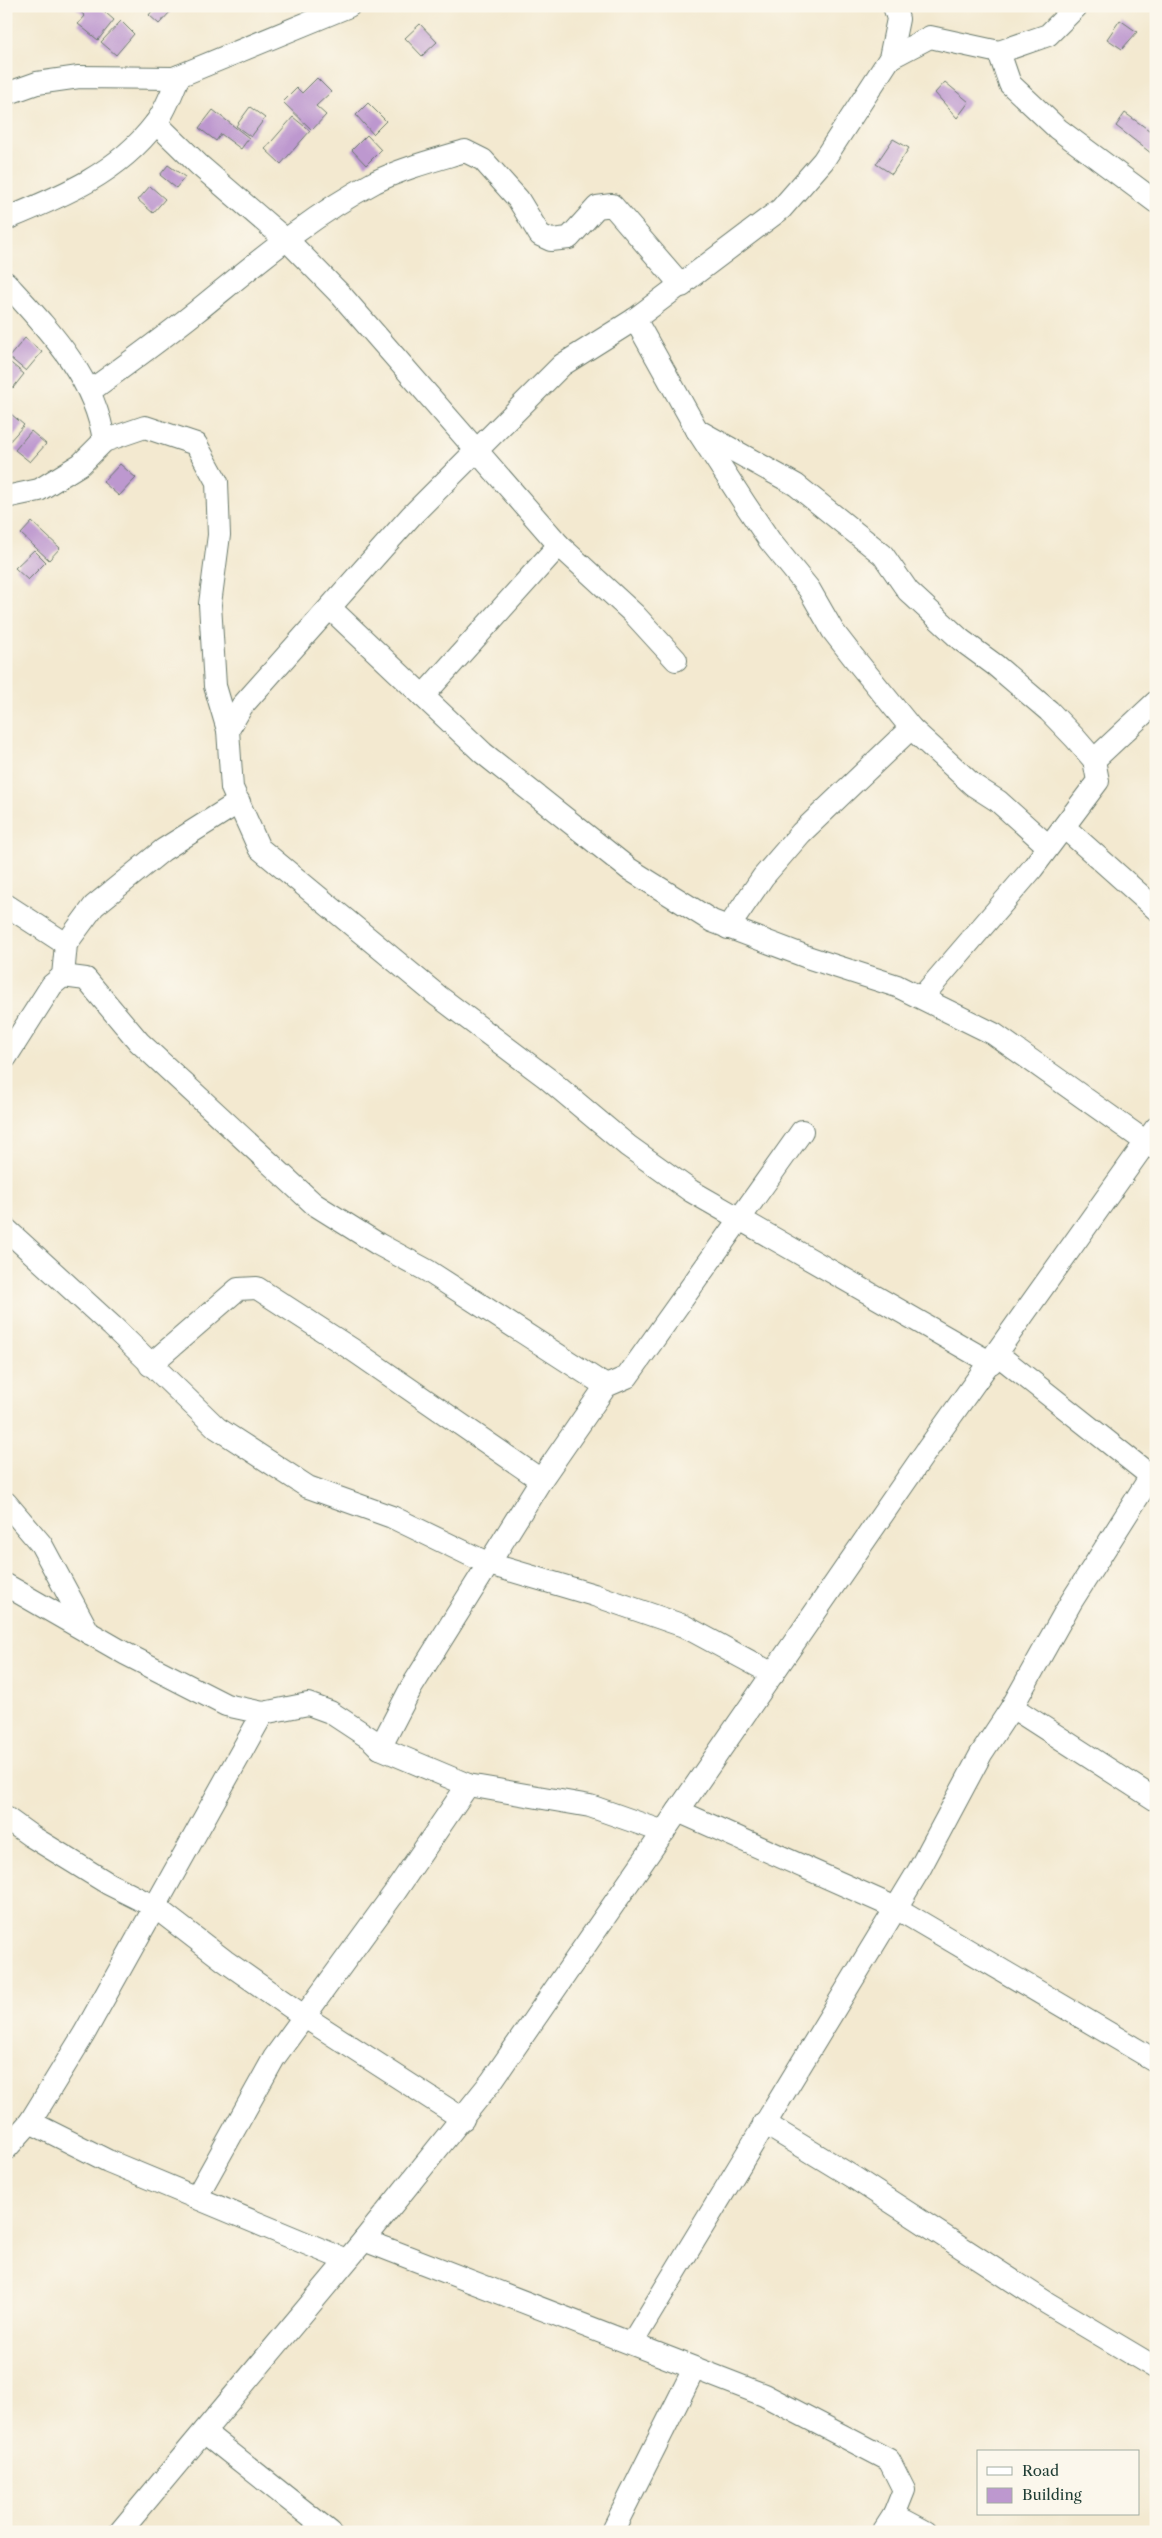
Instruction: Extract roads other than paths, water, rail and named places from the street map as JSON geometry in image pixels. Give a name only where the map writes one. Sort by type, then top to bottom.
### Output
[{"type":"street","points":[[6,94],[37,83],[79,77],[174,78],[349,6]]},
{"type":"street","points":[[228,730],[242,706],[411,516],[562,365],[635,319],[682,286],[781,209],[823,161],[890,58],[898,20],[894,6]]},
{"type":"street","points":[[890,58],[930,37],[999,52],[1048,35],[1078,6]]},
{"type":"street","points":[[999,52],[1010,84],[1058,129],[1156,202]]},
{"type":"street","points":[[6,219],[74,191],[120,161],[156,123],[179,76]]},
{"type":"street","points":[[156,123],[199,165],[285,239],[341,295],[558,545],[634,614],[676,660]]},
{"type":"street","points":[[90,391],[196,312],[285,239],[376,182],[412,167],[464,151],[484,160],[518,199],[540,235],[551,240],[569,238],[597,207],[612,205],[682,286]]},
{"type":"street","points":[[6,282],[54,336],[90,391],[100,417],[104,442]]},
{"type":"street","points":[[635,319],[697,430],[770,541],[809,590],[833,630],[911,728],[973,785],[998,801],[1048,846]]},
{"type":"street","points":[[6,497],[39,490],[81,464],[104,442],[145,427],[196,444],[217,482],[219,536],[210,604],[215,686],[228,730],[232,788],[259,848],[334,912],[438,996],[548,1078],[628,1146],[691,1191],[739,1220],[994,1358],[1153,1478],[1071,1602],[1012,1707],[981,1754],[919,1870],[632,2343]]},
{"type":"street","points":[[697,430],[796,484],[883,555],[908,591],[961,640],[995,665],[1049,711],[1094,760],[1098,781],[1032,869],[922,997]]},
{"type":"street","points":[[423,696],[558,545]]},
{"type":"street","points":[[120,2532],[364,2240],[491,2082],[927,1450],[1152,1139],[994,1034],[897,986],[810,958],[712,922],[629,869],[483,753],[330,608]]},
{"type":"street","points":[[1094,760],[1156,702]]},
{"type":"street","points":[[728,928],[763,877],[801,833],[911,728]]},
{"type":"street","points":[[6,1057],[52,985],[63,976],[66,944],[94,906],[162,850],[239,802]]},
{"type":"street","points":[[1064,827],[1156,909]]},
{"type":"street","points":[[6,905],[66,944]]},
{"type":"street","points":[[63,976],[86,979],[139,1042],[314,1204],[378,1244],[428,1271],[606,1386]]},
{"type":"street","points":[[380,1748],[411,1688],[541,1480],[606,1386],[627,1377],[802,1132]]},
{"type":"street","points":[[6,1230],[112,1326],[217,1428],[308,1487],[392,1517],[490,1564],[594,1595],[684,1626],[773,1674]]},
{"type":"street","points":[[150,1364],[238,1289],[257,1288],[353,1350],[541,1480]]},
{"type":"street","points":[[6,1503],[41,1544],[90,1633]]},
{"type":"street","points":[[6,1585],[90,1633],[226,1705],[263,1713],[308,1704],[330,1712],[371,1739],[380,1748],[468,1784],[590,1806],[664,1832]]},
{"type":"street","points":[[1012,1707],[1156,1800]]},
{"type":"street","points":[[6,2149],[30,2122],[84,2034],[263,1713]]},
{"type":"street","points":[[196,2198],[274,2058],[305,2017],[468,1784]]},
{"type":"street","points":[[678,1811],[896,1908],[1156,2061]]},
{"type":"street","points":[[6,1818],[31,1836],[109,1884],[155,1907],[225,1961],[305,2017],[463,2119]]},
{"type":"street","points":[[30,2122],[108,2161],[346,2260]]},
{"type":"street","points":[[764,2123],[856,2179],[1047,2303],[1156,2368]]},
{"type":"street","points":[[364,2240],[764,2395],[888,2460],[904,2490],[888,2523],[926,2532]]},
{"type":"street","points":[[612,2532],[694,2369]]},
{"type":"street","points":[[204,2432],[330,2532]]}]
